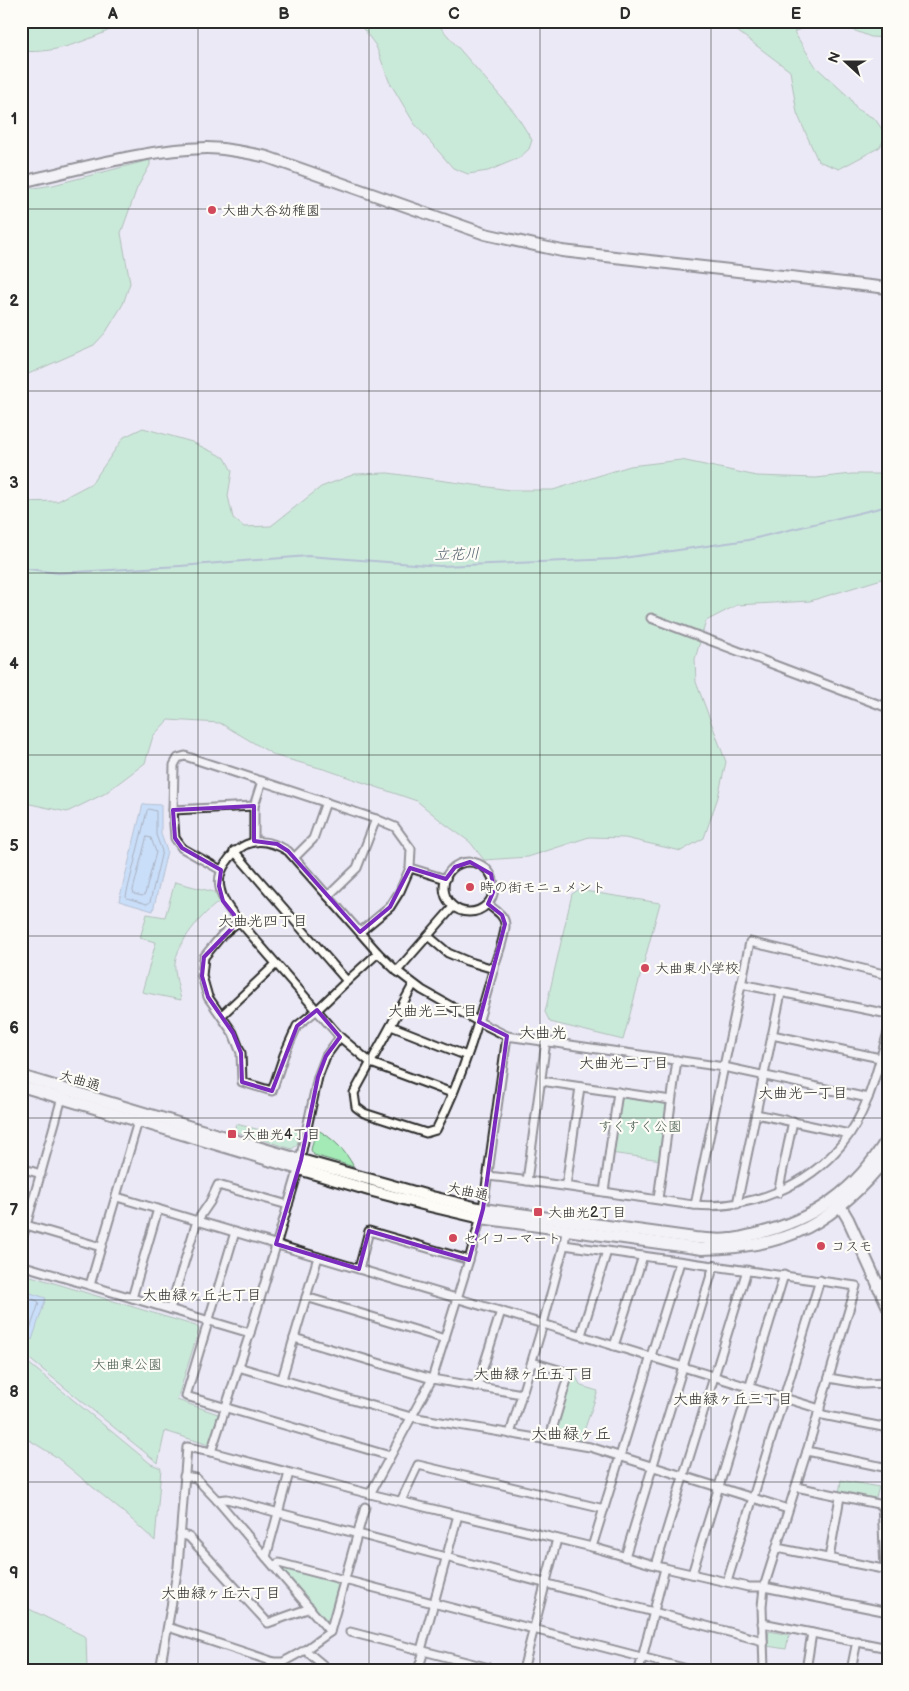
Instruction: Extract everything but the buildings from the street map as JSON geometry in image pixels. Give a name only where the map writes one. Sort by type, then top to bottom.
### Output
[{"type":"street","points":[[21,182],[151,154],[209,148],[240,151],[267,157],[485,234],[507,240],[562,251],[888,288]]},
{"type":"street","points":[[651,618],[888,708]]},
{"type":"street","points":[[221,870],[182,848],[175,838],[173,810],[174,765],[178,758],[185,756],[326,802],[394,827],[411,850],[410,868],[400,891],[390,907],[360,932]]},
{"type":"street","points":[[254,841],[254,806],[262,781]]},
{"type":"street","points":[[295,857],[313,839],[326,802]]},
{"type":"street","points":[[173,810],[254,806]]},
{"type":"street","points":[[328,896],[357,868],[376,819]]},
{"type":"street","points":[[452,1094],[371,1063],[340,1037],[223,900],[219,886],[221,870],[234,851],[254,841],[277,844],[295,857],[378,954],[397,971],[414,984],[507,1036],[724,1067],[868,1098]]},
{"type":"street","points":[[234,851],[347,981]]},
{"type":"street","points":[[470,862],[485,868],[494,882],[492,898],[488,904],[482,909],[467,912],[454,907],[445,894],[444,887],[449,872],[462,863],[470,862]]},
{"type":"street","points":[[410,868],[446,879]]},
{"type":"street","points":[[414,984],[354,1093],[356,1107],[364,1113],[426,1133],[436,1130],[468,1056],[494,969],[505,924],[502,915],[488,904]]},
{"type":"street","points":[[397,971],[454,907]]},
{"type":"street","points":[[239,921],[222,935],[204,957],[202,976],[208,997],[233,1033],[241,1053],[242,1082],[272,1091],[296,1026],[317,1010],[378,954]]},
{"type":"street","points":[[428,936],[448,953],[494,969]]},
{"type":"street","points":[[696,1205],[750,942],[888,976]]},
{"type":"street","points":[[222,1015],[276,964]]},
{"type":"street","points":[[741,984],[888,1014]]},
{"type":"street","points":[[737,1204],[780,993]]},
{"type":"street","points":[[391,1026],[468,1056]]},
{"type":"street","points":[[488,1176],[696,1205],[737,1204],[778,1193],[803,1179],[843,1144],[868,1098],[888,1032]]},
{"type":"street","points":[[772,1035],[880,1058]]},
{"type":"street","points":[[370,1494],[432,1379],[469,1260],[482,1213],[507,1036]]},
{"type":"street","points":[[211,1452],[250,1333],[300,1164],[318,1077],[326,1056],[340,1037]]},
{"type":"street","points":[[527,1181],[546,1042]]},
{"type":"street","points":[[658,1200],[678,1060]]},
{"type":"street","name":"大曲通","points":[[21,1076],[64,1094],[140,1117],[300,1164],[432,1197],[482,1213],[566,1231],[702,1249],[732,1249],[769,1242],[784,1238],[819,1222],[864,1172],[888,1137]]},
{"type":"street","points":[[541,1081],[671,1100]]},
{"type":"street","name":"大曲通","points":[[21,1086],[64,1094]]},
{"type":"street","points":[[566,1186],[580,1087]]},
{"type":"street","points":[[604,1192],[618,1092]]},
{"type":"street","points":[[21,1243],[64,1094]]},
{"type":"street","points":[[756,1114],[849,1134]]},
{"type":"street","points":[[90,1285],[140,1117]]},
{"type":"street","points":[[778,1193],[793,1121]]},
{"type":"street","name":"大曲通","points":[[482,1213],[678,1236],[729,1240],[784,1226],[838,1202],[868,1180],[888,1156]]},
{"type":"street","points":[[21,1168],[41,1174]]},
{"type":"street","points":[[170,1309],[197,1221],[210,1202],[218,1185],[288,1205]]},
{"type":"street","points":[[117,1197],[543,1324],[784,1399],[819,1412],[888,1428]]},
{"type":"street","points":[[838,1202],[883,1285],[888,1307]]},
{"type":"street","points":[[132,1298],[158,1209]]},
{"type":"street","points":[[26,1225],[101,1247]]},
{"type":"street","points":[[359,1269],[369,1231],[469,1260]]},
{"type":"street","points":[[510,1434],[543,1324],[566,1231]]},
{"type":"street","points":[[235,1232],[186,1396],[390,1456]]},
{"type":"street","points":[[564,1245],[856,1286],[808,1451],[764,1587],[762,1606],[764,1670]]},
{"type":"street","points":[[581,1336],[607,1251]]},
{"type":"street","points":[[614,1346],[643,1256]]},
{"type":"street","points":[[282,1379],[318,1257]]},
{"type":"street","points":[[592,1547],[680,1262]]},
{"type":"street","points":[[21,1265],[250,1333]]},
{"type":"street","points":[[625,1557],[651,1466],[714,1266]]},
{"type":"street","points":[[656,1566],[747,1270]]},
{"type":"street","points":[[692,1574],[784,1275]]},
{"type":"street","points":[[727,1582],[820,1280]]},
{"type":"street","points":[[306,1297],[445,1339]]},
{"type":"street","points":[[477,1387],[500,1311]]},
{"type":"street","points":[[294,1338],[432,1379],[522,1394]]},
{"type":"street","points":[[532,1362],[569,1373],[549,1440]]},
{"type":"street","points":[[238,1367],[411,1416],[585,1446],[788,1509]]},
{"type":"street","points":[[829,1378],[863,1384],[888,1383]]},
{"type":"street","points":[[160,1670],[178,1567],[187,1447],[370,1494],[557,1538],[656,1566],[748,1587],[764,1587],[888,1612]]},
{"type":"street","points":[[808,1451],[888,1468]]},
{"type":"street","points":[[402,1501],[418,1465],[604,1509]]},
{"type":"street","points":[[266,1557],[290,1474]]},
{"type":"street","points":[[184,1476],[196,1478],[217,1500],[330,1632]]},
{"type":"street","points":[[777,1548],[886,1570],[885,1505],[796,1488]]},
{"type":"street","points":[[829,1558],[840,1497]]},
{"type":"street","points":[[217,1500],[227,1499],[279,1512],[763,1641]]},
{"type":"street","points":[[168,1627],[273,1666],[305,1650],[330,1632],[365,1507]]},
{"type":"street","points":[[418,1670],[458,1515]]},
{"type":"street","points":[[180,1534],[189,1537],[268,1623],[310,1608]]},
{"type":"street","points":[[523,1670],[557,1538]]},
{"type":"street","points":[[274,1565],[280,1563],[690,1670]]},
{"type":"street","points":[[639,1670],[665,1568]]},
{"type":"street","points":[[762,1623],[888,1648]]},
{"type":"street","points":[[350,1632],[497,1670]]},
{"type":"street","points":[[806,1670],[812,1633]]},
{"type":"street","points":[[851,1670],[857,1641]]},
{"type":"street","points":[[305,1650],[329,1670]]},
{"type":"highlighted area","points":[[254,806],[254,841],[277,844],[288,851],[360,932],[390,907],[410,868],[446,879],[455,867],[470,862],[491,874],[494,890],[488,904],[502,915],[505,924],[479,1022],[507,1036],[483,1209],[469,1260],[369,1231],[359,1269],[276,1244],[301,1160],[318,1077],[326,1056],[340,1037],[317,1010],[297,1026],[272,1091],[242,1082],[241,1053],[233,1033],[208,997],[202,976],[204,957],[239,921],[223,901],[219,886],[221,870],[182,848],[175,838],[173,810]]},
{"type":"green space","points":[[21,21],[130,21],[104,33],[64,47],[50,50],[21,51]]},
{"type":"green space","points":[[350,21],[435,21],[515,113],[532,140],[529,149],[519,158],[488,171],[468,174],[453,168],[414,123],[389,81],[376,46],[357,23]]},
{"type":"green space","points":[[724,21],[816,21],[794,32],[816,67],[849,97],[857,109],[875,119],[886,135],[880,147],[839,169],[818,161],[797,113],[790,71]]},
{"type":"green space","points":[[830,21],[888,21],[888,38],[871,37]]},
{"type":"green space","points":[[150,160],[150,165],[137,188],[121,233],[130,283],[123,304],[106,332],[94,345],[26,375],[21,379],[21,190],[53,185]]},
{"type":"green space","points":[[143,428],[192,442],[225,458],[232,471],[228,496],[233,518],[244,527],[271,526],[321,487],[355,474],[388,473],[510,490],[553,490],[630,466],[681,460],[757,476],[816,478],[852,474],[888,474],[888,577],[810,601],[737,605],[706,621],[695,659],[696,682],[726,762],[718,797],[704,838],[681,851],[625,838],[589,837],[528,857],[484,860],[470,842],[417,801],[327,770],[276,756],[220,723],[168,720],[153,736],[145,763],[104,794],[67,812],[21,802],[21,502],[58,501],[92,483],[124,437]]},
{"type":"green space","points":[[175,882],[214,892],[220,901],[192,929],[180,947],[175,964],[175,972],[181,1000],[142,992],[156,942],[140,938],[147,914],[165,917]]},
{"type":"green space","points":[[578,890],[660,903],[623,1040],[550,1022],[545,1012],[572,894]]},
{"type":"green space","name":"すくすく公園","points":[[618,1092],[671,1100],[662,1160],[610,1153]]},
{"type":"green space","points":[[236,1124],[277,1134],[300,1128],[297,1145],[292,1149],[234,1131]]},
{"type":"green space","points":[[316,1129],[338,1145],[354,1167],[314,1155],[311,1150]]},
{"type":"green space","name":"大曲東公園","points":[[21,1273],[196,1326],[199,1329],[177,1400],[218,1414],[209,1445],[165,1431],[158,1463],[21,1352]]},
{"type":"green space","points":[[21,1357],[151,1464],[161,1468],[155,1541],[55,1456],[21,1435]]},
{"type":"green space","points":[[573,1371],[581,1386],[598,1391],[579,1445],[549,1440]]},
{"type":"green space","points":[[841,1480],[879,1487],[875,1501],[839,1494]]},
{"type":"green space","points":[[274,1565],[346,1580],[330,1632]]},
{"type":"green space","points":[[21,1605],[86,1637],[87,1670],[21,1670]]},
{"type":"green space","points":[[769,1631],[789,1635],[786,1649],[767,1646]]},
{"type":"water","points":[[143,804],[161,805],[161,834],[167,851],[153,911],[119,901]]},
{"type":"water","points":[[21,1290],[46,1298],[32,1340],[21,1331]]},
{"type":"waterway","name":"立花川","points":[[21,568],[58,573],[308,556],[440,566],[616,559],[748,540],[888,506]]},
{"type":"place","name":"大曲大谷幼稚園","points":[[212,210]]},
{"type":"place","name":"時の街モニュメント","points":[[470,887]]},
{"type":"place","name":"大曲東小学校","points":[[645,968]]},
{"type":"place","name":"大曲光4丁目","points":[[232,1134]]},
{"type":"place","name":"大曲光2丁目","points":[[538,1212]]},
{"type":"place","name":"セイコーマート","points":[[453,1238]]},
{"type":"place","name":"コスモ","points":[[821,1246]]},
{"type":"district","name":"大曲光四丁目","points":[[263,921]]},
{"type":"district","name":"大曲光三丁目","points":[[433,1011]]},
{"type":"district","name":"大曲光","points":[[543,1032]]},
{"type":"district","name":"大曲光二丁目","points":[[624,1063]]},
{"type":"district","name":"大曲光一丁目","points":[[803,1093]]},
{"type":"district","name":"大曲緑ヶ丘七丁目","points":[[202,1295]]},
{"type":"district","name":"大曲緑ヶ丘五丁目","points":[[534,1374]]},
{"type":"district","name":"大曲緑ヶ丘三丁目","points":[[733,1399]]},
{"type":"district","name":"大曲緑ヶ丘","points":[[571,1433]]},
{"type":"district","name":"大曲緑ヶ丘六丁目","points":[[221,1593]]}]
